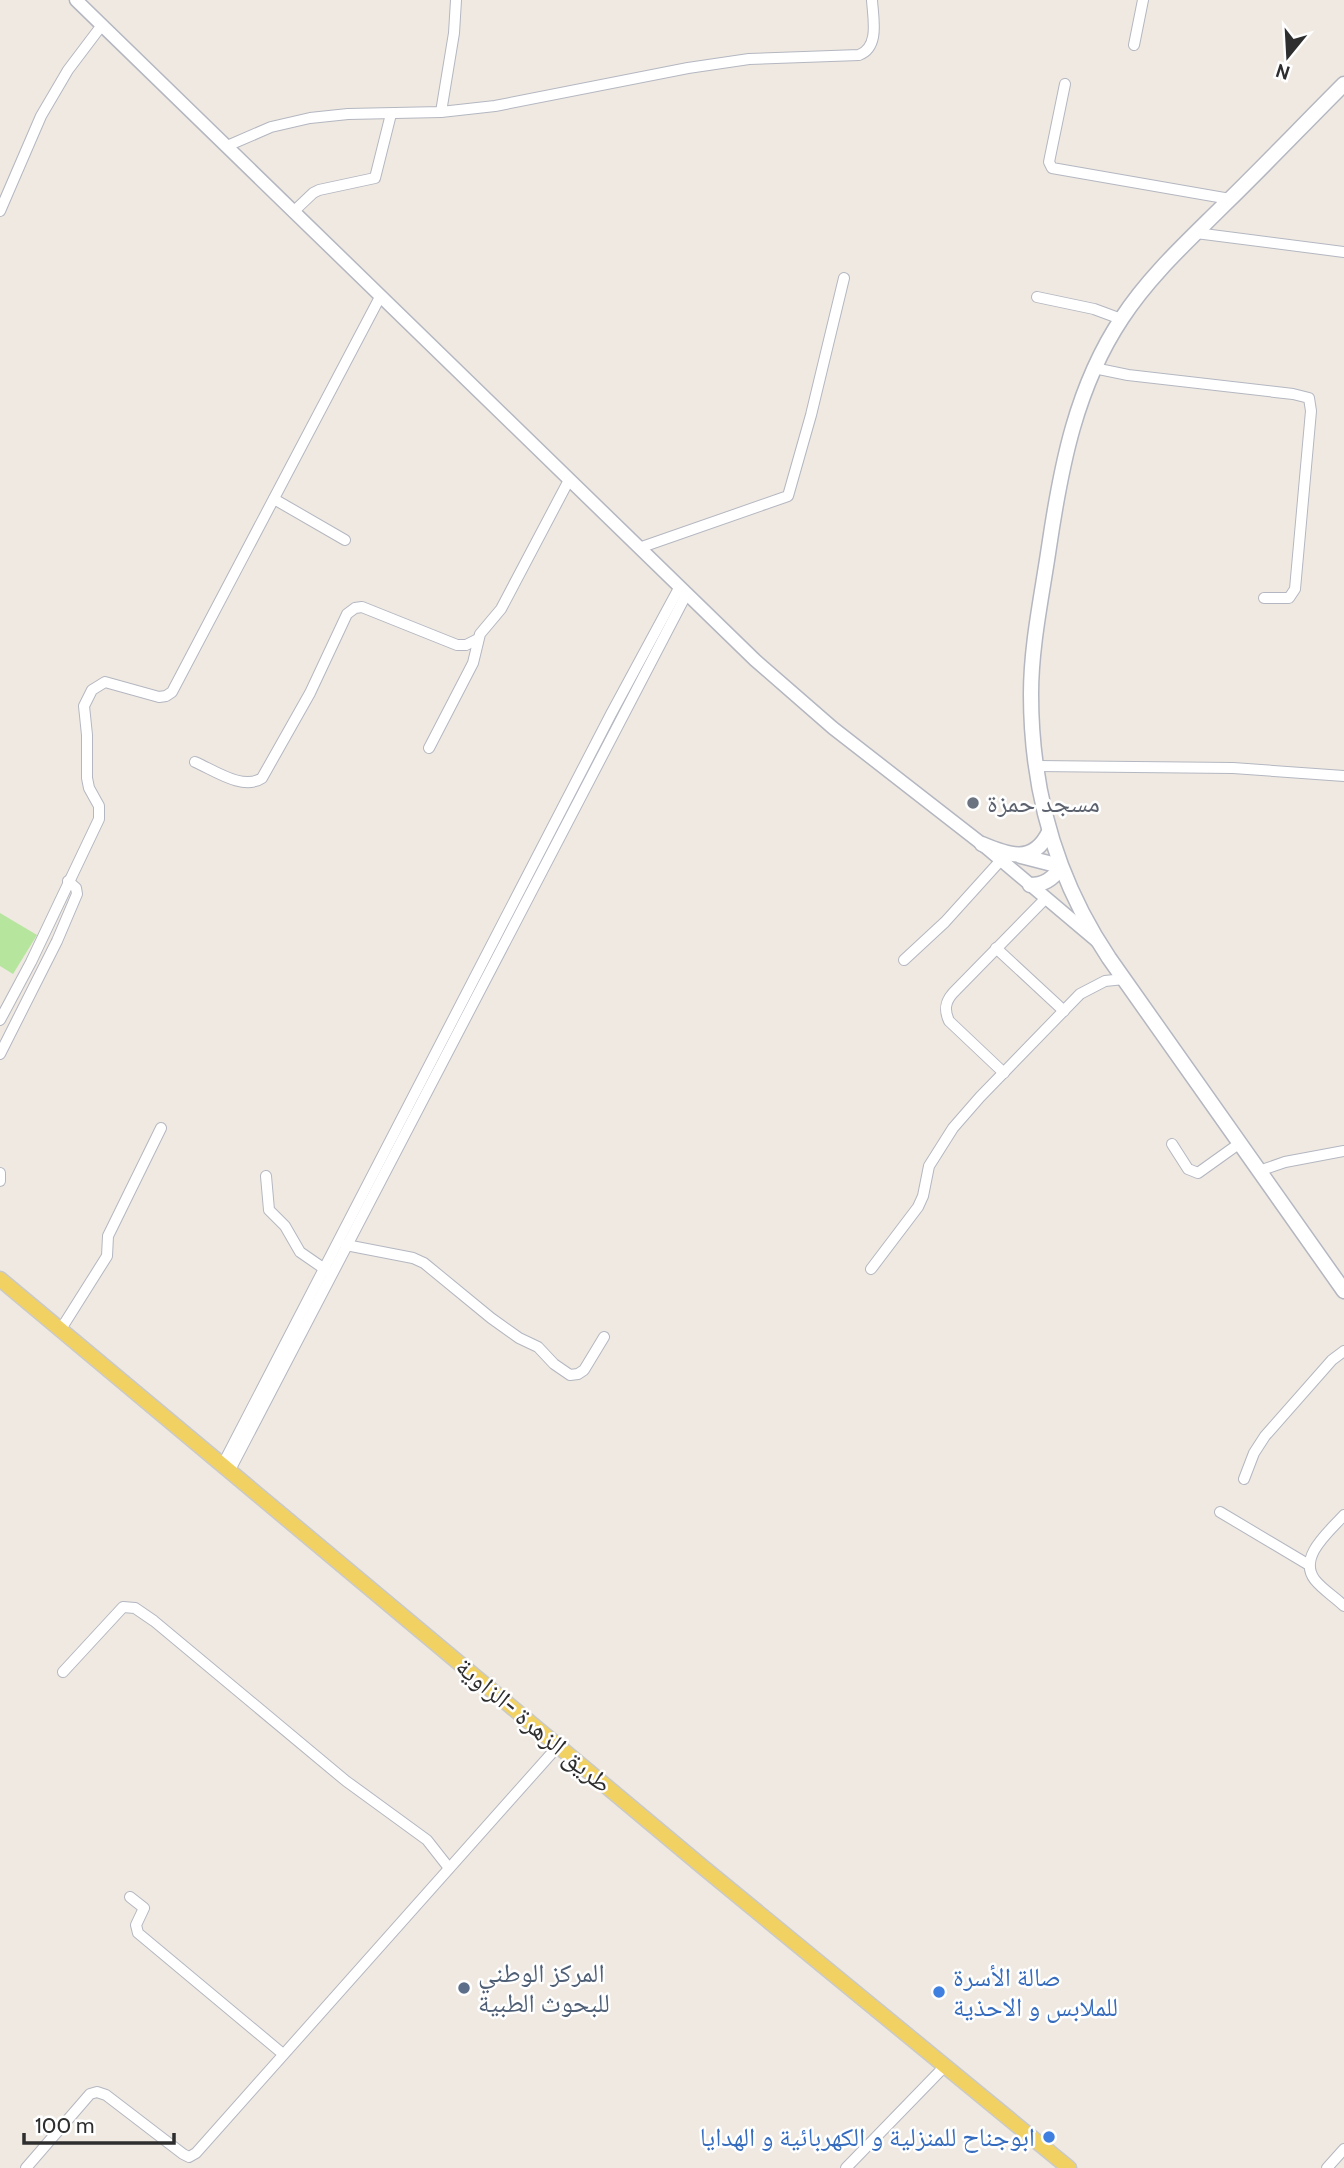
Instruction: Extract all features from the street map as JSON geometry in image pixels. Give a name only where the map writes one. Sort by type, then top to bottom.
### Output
[{"type":"main road","points":[[1344,84],[1140,292],[1121,319],[1094,368],[1063,460],[1032,673],[1031,712],[1036,766],[1049,832],[1078,906],[1098,942],[1344,1291]]},
{"type":"main road","points":[[1019,855],[1037,848],[1049,832]]},
{"type":"main road","points":[[982,844],[1002,852],[1061,866]]},
{"type":"main road","points":[[1030,884],[1037,885],[1052,879],[1061,866]]},
{"type":"main road","name":"طريق الزهرة -الزاوية","points":[[0,1279],[1069,2168]]},
{"type":"street","points":[[76,0],[755,660],[823,720],[982,844],[1098,942]]},
{"type":"street","points":[[441,112],[450,61],[456,0]]},
{"type":"street","points":[[227,146],[271,127],[310,118],[348,114],[441,112],[495,106],[712,64],[859,55],[866,52],[873,43],[872,0]]},
{"type":"street","points":[[1134,45],[1143,0]]},
{"type":"street","points":[[0,211],[41,116],[68,70],[102,25]]},
{"type":"street","points":[[1065,84],[1049,162],[1052,168],[1230,199]]},
{"type":"street","points":[[293,212],[320,190],[375,178],[391,114]]},
{"type":"street","points":[[1195,233],[1344,252]]},
{"type":"street","points":[[639,548],[788,496],[811,415],[844,278]]},
{"type":"street","points":[[0,1020],[31,962],[99,819],[99,806],[89,788],[87,778],[84,706],[92,690],[105,682],[159,697],[169,695],[380,297]]},
{"type":"street","points":[[1037,297],[1094,309],[1121,319]]},
{"type":"street","points":[[1094,368],[1128,375],[1309,398],[1311,411],[1295,589],[1289,598],[1264,598]]},
{"type":"street","points":[[429,748],[473,663],[478,639],[501,609],[569,480]]},
{"type":"street","points":[[274,499],[345,540]]},
{"type":"street","points":[[327,1271],[346,1245],[683,592]]},
{"type":"street","points":[[226,1467],[611,714],[683,592]]},
{"type":"street","points":[[195,762],[245,783],[256,782],[262,778],[310,693],[347,614],[355,608],[362,607],[457,645],[466,645],[478,639]]},
{"type":"street","points":[[1036,766],[1233,768],[1344,776]]},
{"type":"street","points":[[904,960],[945,922],[1001,860]]},
{"type":"street","points":[[0,1054],[57,942],[77,894],[76,888],[68,881]]},
{"type":"street","points":[[1004,1073],[949,1021],[945,1009],[949,997],[1046,898]]},
{"type":"street","points":[[996,948],[1064,1011]]},
{"type":"street","points":[[871,1269],[921,1202],[929,1167],[953,1128],[1088,989],[1105,981],[1124,979]]},
{"type":"street","points":[[61,1329],[107,1256],[108,1236],[161,1128]]},
{"type":"street","points":[[1172,1144],[1188,1169],[1198,1172],[1240,1143]]},
{"type":"street","points":[[1259,1171],[1285,1162],[1344,1151]]},
{"type":"street","points":[[0,1173],[0,1181]]},
{"type":"street","points":[[266,1176],[270,1210],[285,1226],[300,1252],[327,1271]]},
{"type":"street","points":[[346,1245],[424,1263],[491,1318],[538,1347],[558,1367],[570,1374],[578,1374],[584,1370],[604,1337]]},
{"type":"street","points":[[1244,1479],[1254,1453],[1265,1436],[1332,1360],[1344,1351]]},
{"type":"street","points":[[1220,1512],[1309,1565]]},
{"type":"street","points":[[1344,1515],[1313,1551],[1309,1565],[1314,1579],[1344,1606]]},
{"type":"street","points":[[63,1672],[123,1607],[135,1608],[346,1781],[427,1840],[449,1868]]},
{"type":"street","points":[[26,2168],[90,2094],[97,2092],[106,2095],[183,2154],[189,2157],[196,2152],[559,1745]]},
{"type":"street","points":[[130,1897],[144,1908],[136,1925],[138,1933],[283,2054]]},
{"type":"street","points":[[846,2168],[945,2066]]},
{"type":"street","points":[[1327,2168],[1344,2149]]},
{"type":"green space","points":[[0,913],[37,935],[13,974],[0,966]]},
{"type":"place","name":"مسجد حمزة","points":[[973,803]]},
{"type":"place","name":"المركز الوطني للبحوث الطبية","points":[[464,1988]]},
{"type":"place","name":"صالة الأسرة للملابس و الاحذية","points":[[939,1992]]},
{"type":"place","name":"ابوجناح للمنزلية و الكهربائية و الهدايا","points":[[1049,2137]]}]
